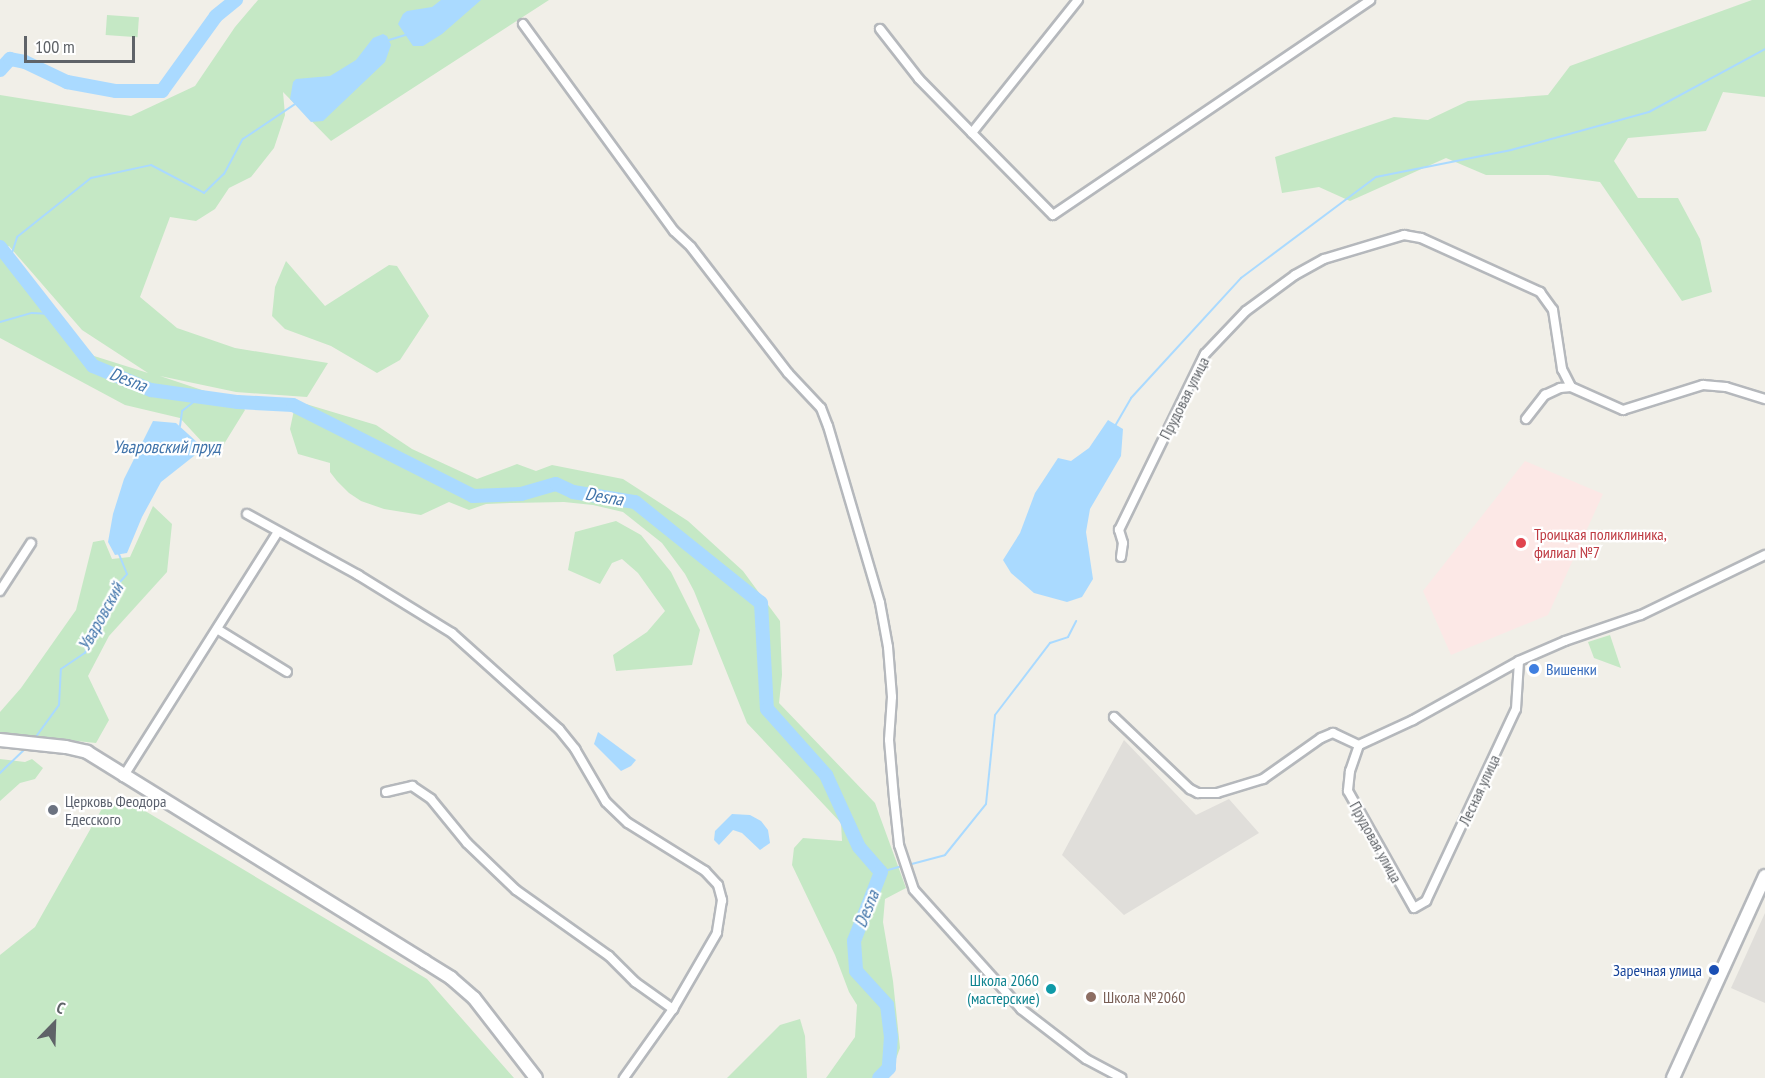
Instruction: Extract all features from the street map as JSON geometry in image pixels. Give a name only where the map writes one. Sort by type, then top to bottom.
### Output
[{"type":"street","points":[[972,133],[1078,0]]},
{"type":"street","points":[[880,29],[920,79],[1053,215],[1370,0]]},
{"type":"street","points":[[523,24],[674,231],[691,247],[788,373],[820,408],[828,426],[879,603],[888,647],[892,697],[889,740],[899,844],[914,890],[1021,1009],[1086,1059],[1121,1078]]},
{"type":"street","name":"Прудовая улица","points":[[1121,557],[1123,543],[1119,530],[1205,354],[1246,310],[1294,275],[1324,259],[1376,245],[1404,234],[1420,238],[1540,292],[1553,310],[1560,361],[1571,387]]},
{"type":"street","points":[[1526,419],[1545,395],[1560,388],[1571,387],[1623,410],[1703,385],[1726,387],[1765,399]]},
{"type":"street","points":[[246,514],[358,575],[452,633],[559,729],[575,749],[606,802],[628,823],[705,871],[718,885],[722,900],[717,933],[674,1009],[624,1078]]},
{"type":"street","points":[[123,777],[278,533]]},
{"type":"street","points":[[0,591],[31,543]]},
{"type":"street","points":[[1114,717],[1190,789],[1198,793],[1217,793],[1263,779],[1322,738],[1333,733],[1359,746],[1413,720],[1519,662],[1565,641],[1641,615],[1765,555]]},
{"type":"street","points":[[217,629],[287,672]]},
{"type":"street","name":"Лесная улица","points":[[1414,908],[1426,901],[1516,709],[1519,662]]},
{"type":"street","points":[[0,740],[66,747],[87,752],[123,777],[451,978],[474,998],[536,1078]]},
{"type":"street","name":"Прудовая улица","points":[[1359,746],[1350,771],[1348,791],[1414,908]]},
{"type":"street","points":[[386,792],[412,786],[431,799],[467,843],[516,890],[609,956],[635,982],[674,1009]]},
{"type":"street","points":[[1673,1078],[1765,876]]},
{"type":"shaded area","name":"Троицкая поликлиника, филиал №7","points":[[1525,461],[1603,494],[1548,615],[1451,655],[1423,591]]},
{"type":"shaded area","points":[[1124,740],[1196,815],[1229,799],[1259,833],[1124,915],[1062,855]]},
{"type":"shaded area","points":[[1765,913],[1765,1003],[1731,988]]},
{"type":"green space","points":[[258,0],[549,0],[331,141],[283,92],[285,115],[274,148],[251,177],[229,188],[215,209],[196,221],[170,217],[140,297],[177,328],[235,348],[328,363],[307,397],[236,392],[160,376],[238,402],[245,410],[216,457],[180,418],[125,405],[0,338],[0,256],[4,254],[94,356],[148,373],[82,330],[9,246],[0,250],[0,95],[131,116],[195,86],[235,27]]},
{"type":"green space","points":[[1752,0],[1765,0],[1765,97],[1723,92],[1706,131],[1628,138],[1614,161],[1638,198],[1678,198],[1700,239],[1712,292],[1682,301],[1600,182],[1548,175],[1486,175],[1446,158],[1350,201],[1319,187],[1282,193],[1275,157],[1394,117],[1428,120],[1468,101],[1548,95],[1570,66]]},
{"type":"green space","points":[[107,15],[139,17],[138,37],[106,35]]},
{"type":"green space","points":[[286,261],[325,306],[389,265],[397,266],[429,316],[400,360],[377,373],[331,346],[285,329],[272,316],[275,287]]},
{"type":"green space","points":[[306,404],[376,425],[412,449],[477,479],[517,464],[536,471],[552,465],[623,479],[688,521],[743,571],[780,621],[782,675],[779,703],[875,803],[906,888],[885,899],[883,922],[893,981],[900,1048],[889,1078],[826,1078],[855,1037],[857,1005],[792,865],[794,848],[803,838],[842,841],[841,823],[747,723],[694,591],[685,574],[662,543],[623,512],[593,505],[564,502],[486,504],[469,510],[449,502],[421,515],[384,509],[361,501],[337,481],[330,472],[330,463],[298,454],[290,429],[294,410]]},
{"type":"green space","points":[[153,506],[172,524],[167,572],[109,636],[88,676],[109,720],[96,743],[0,733],[0,712],[21,688],[76,610],[93,542],[104,540],[112,559],[130,557]]},
{"type":"green space","points":[[616,521],[641,535],[671,572],[700,630],[692,665],[616,671],[613,655],[647,632],[665,611],[638,573],[622,559],[612,563],[600,584],[568,570],[575,532]]},
{"type":"green space","points":[[1610,635],[1621,668],[1594,658],[1588,642]]},
{"type":"green space","points":[[0,759],[25,762],[32,759],[43,768],[35,779],[20,783],[0,801]]},
{"type":"green space","points":[[125,799],[427,979],[514,1078],[0,1078],[0,955],[35,927],[104,805]]},
{"type":"green space","points":[[800,1019],[805,1036],[807,1078],[727,1078],[780,1025]]},
{"type":"water","points":[[441,0],[481,0],[442,34],[423,46],[413,46],[398,24],[403,14],[407,11],[432,7]]},
{"type":"water","points":[[383,34],[387,36],[391,45],[385,62],[323,121],[311,122],[290,99],[293,82],[296,79],[330,76],[356,60],[373,38]]},
{"type":"water","points":[[1108,420],[1123,429],[1121,456],[1090,509],[1086,532],[1093,579],[1082,597],[1067,602],[1034,593],[1011,573],[1003,560],[1020,533],[1035,493],[1058,458],[1071,461],[1089,448]]},
{"type":"water","name":"Уваровский пруд","points":[[153,421],[176,423],[199,444],[199,452],[161,482],[142,517],[127,553],[115,555],[108,542],[113,514],[124,479]]},
{"type":"water","points":[[598,732],[636,760],[631,766],[621,771],[594,744]]},
{"type":"water","points":[[732,814],[750,815],[761,821],[768,830],[770,843],[760,850],[742,833],[733,830],[719,845],[714,840],[715,831]]},
{"type":"waterway","name":"Desna","points":[[0,70],[10,59],[25,62],[67,82],[116,91],[162,91],[216,16],[236,0]]},
{"type":"waterway","points":[[389,40],[405,35]]},
{"type":"waterway","points":[[1115,426],[1131,398],[1241,278],[1376,177],[1511,150],[1649,112],[1765,49]]},
{"type":"waterway","points":[[10,259],[17,237],[91,178],[151,165],[204,193],[224,174],[243,139],[295,104]]},
{"type":"waterway","name":"Desna","points":[[0,247],[93,366],[151,390],[238,402],[293,405],[473,496],[521,494],[556,484],[573,492],[635,502],[761,603],[767,709],[826,775],[859,847],[881,872],[854,941],[856,971],[887,1005],[891,1036],[889,1068],[879,1078]]},
{"type":"waterway","points":[[0,322],[32,313],[52,314]]},
{"type":"waterway","name":"Уваровский","points":[[180,426],[182,411],[201,396]]},
{"type":"waterway","name":"Уваровский","points":[[35,738],[59,705],[61,669],[85,653],[111,592],[127,574],[119,554]]},
{"type":"waterway","points":[[908,865],[945,855],[986,804],[995,715],[1050,643],[1068,637],[1076,621]]},
{"type":"waterway","name":"Уваровский","points":[[0,773],[25,749]]},
{"type":"waterway","points":[[881,872],[902,866]]},
{"type":"place","name":"Троицкая поликлиника, филиал №7","points":[[1521,543]]},
{"type":"place","name":"Вишенки","points":[[1534,669]]},
{"type":"place","name":"Церковь Феодора Едесского","points":[[53,810]]},
{"type":"place","name":"Заречная улица","points":[[1714,970]]},
{"type":"place","name":"Школа 2060 (мастерские)","points":[[1051,989]]},
{"type":"place","name":"Школа №2060","points":[[1091,997]]}]
